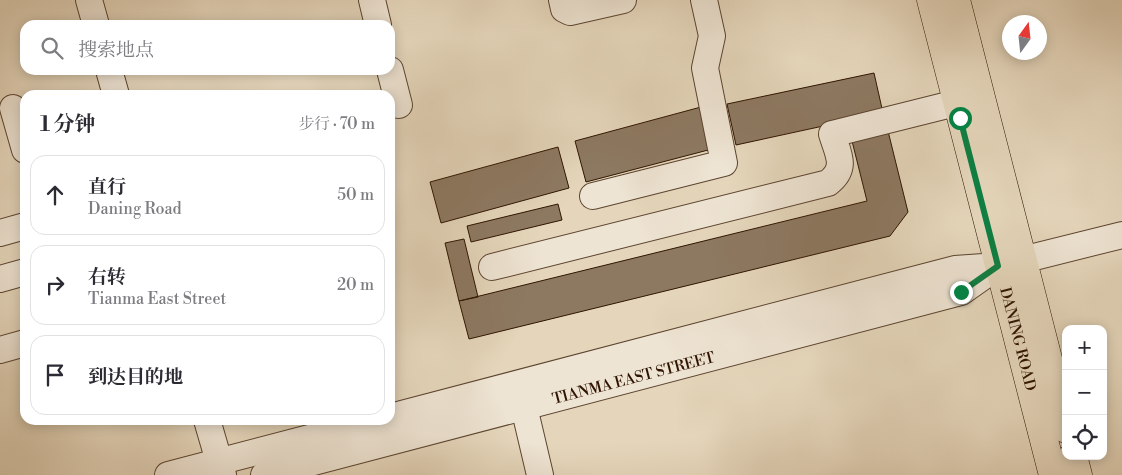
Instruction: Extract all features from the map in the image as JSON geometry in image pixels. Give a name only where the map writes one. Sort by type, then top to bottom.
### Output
[{"type":"main road","name":"DANING ROAD","points":[[931,0],[956,103],[1062,417]]},
{"type":"main road","name":"DANING ROAD","points":[[956,0],[1052,475]]},
{"type":"main road","points":[[1074,460],[1078,475]]},
{"type":"street","points":[[372,0],[377,20]]},
{"type":"street","points":[[562,0],[564,9],[570,12],[623,0]]},
{"type":"street","points":[[593,196],[724,163],[705,68],[712,36],[704,0]]},
{"type":"street","points":[[110,75],[115,90]]},
{"type":"street","points":[[391,75],[399,105]]},
{"type":"street","points":[[492,267],[828,183],[837,176],[840,169],[832,134],[956,103]]},
{"type":"street","points":[[13,108],[20,132]]},
{"type":"street","points":[[0,233],[20,227]]},
{"type":"street","name":"TIANMA EAST STREET","points":[[395,416],[955,269],[1010,263],[1122,235]]},
{"type":"street","name":"TIANMA EAST STREET","points":[[264,475],[961,292],[1010,263]]},
{"type":"street","points":[[0,279],[20,273]]},
{"type":"street","points":[[0,350],[20,344]]},
{"type":"street","points":[[524,407],[540,475]]},
{"type":"street","points":[[209,425],[221,468]]},
{"type":"street","points":[[168,475],[221,468],[362,425]]},
{"type":"building","points":[[874,73],[883,113],[736,145],[727,104]]},
{"type":"building","points":[[701,107],[712,149],[586,182],[575,141]]},
{"type":"building","points":[[887,127],[908,212],[890,236],[469,339],[459,301],[867,201],[851,137]]},
{"type":"building","points":[[558,147],[569,188],[441,223],[430,182]]},
{"type":"building","points":[[558,204],[562,220],[471,242],[467,226]]},
{"type":"building","points":[[464,239],[478,297],[459,301],[445,243]]},
{"type":"route","points":[[960,118],[998,266],[961,292]]}]
